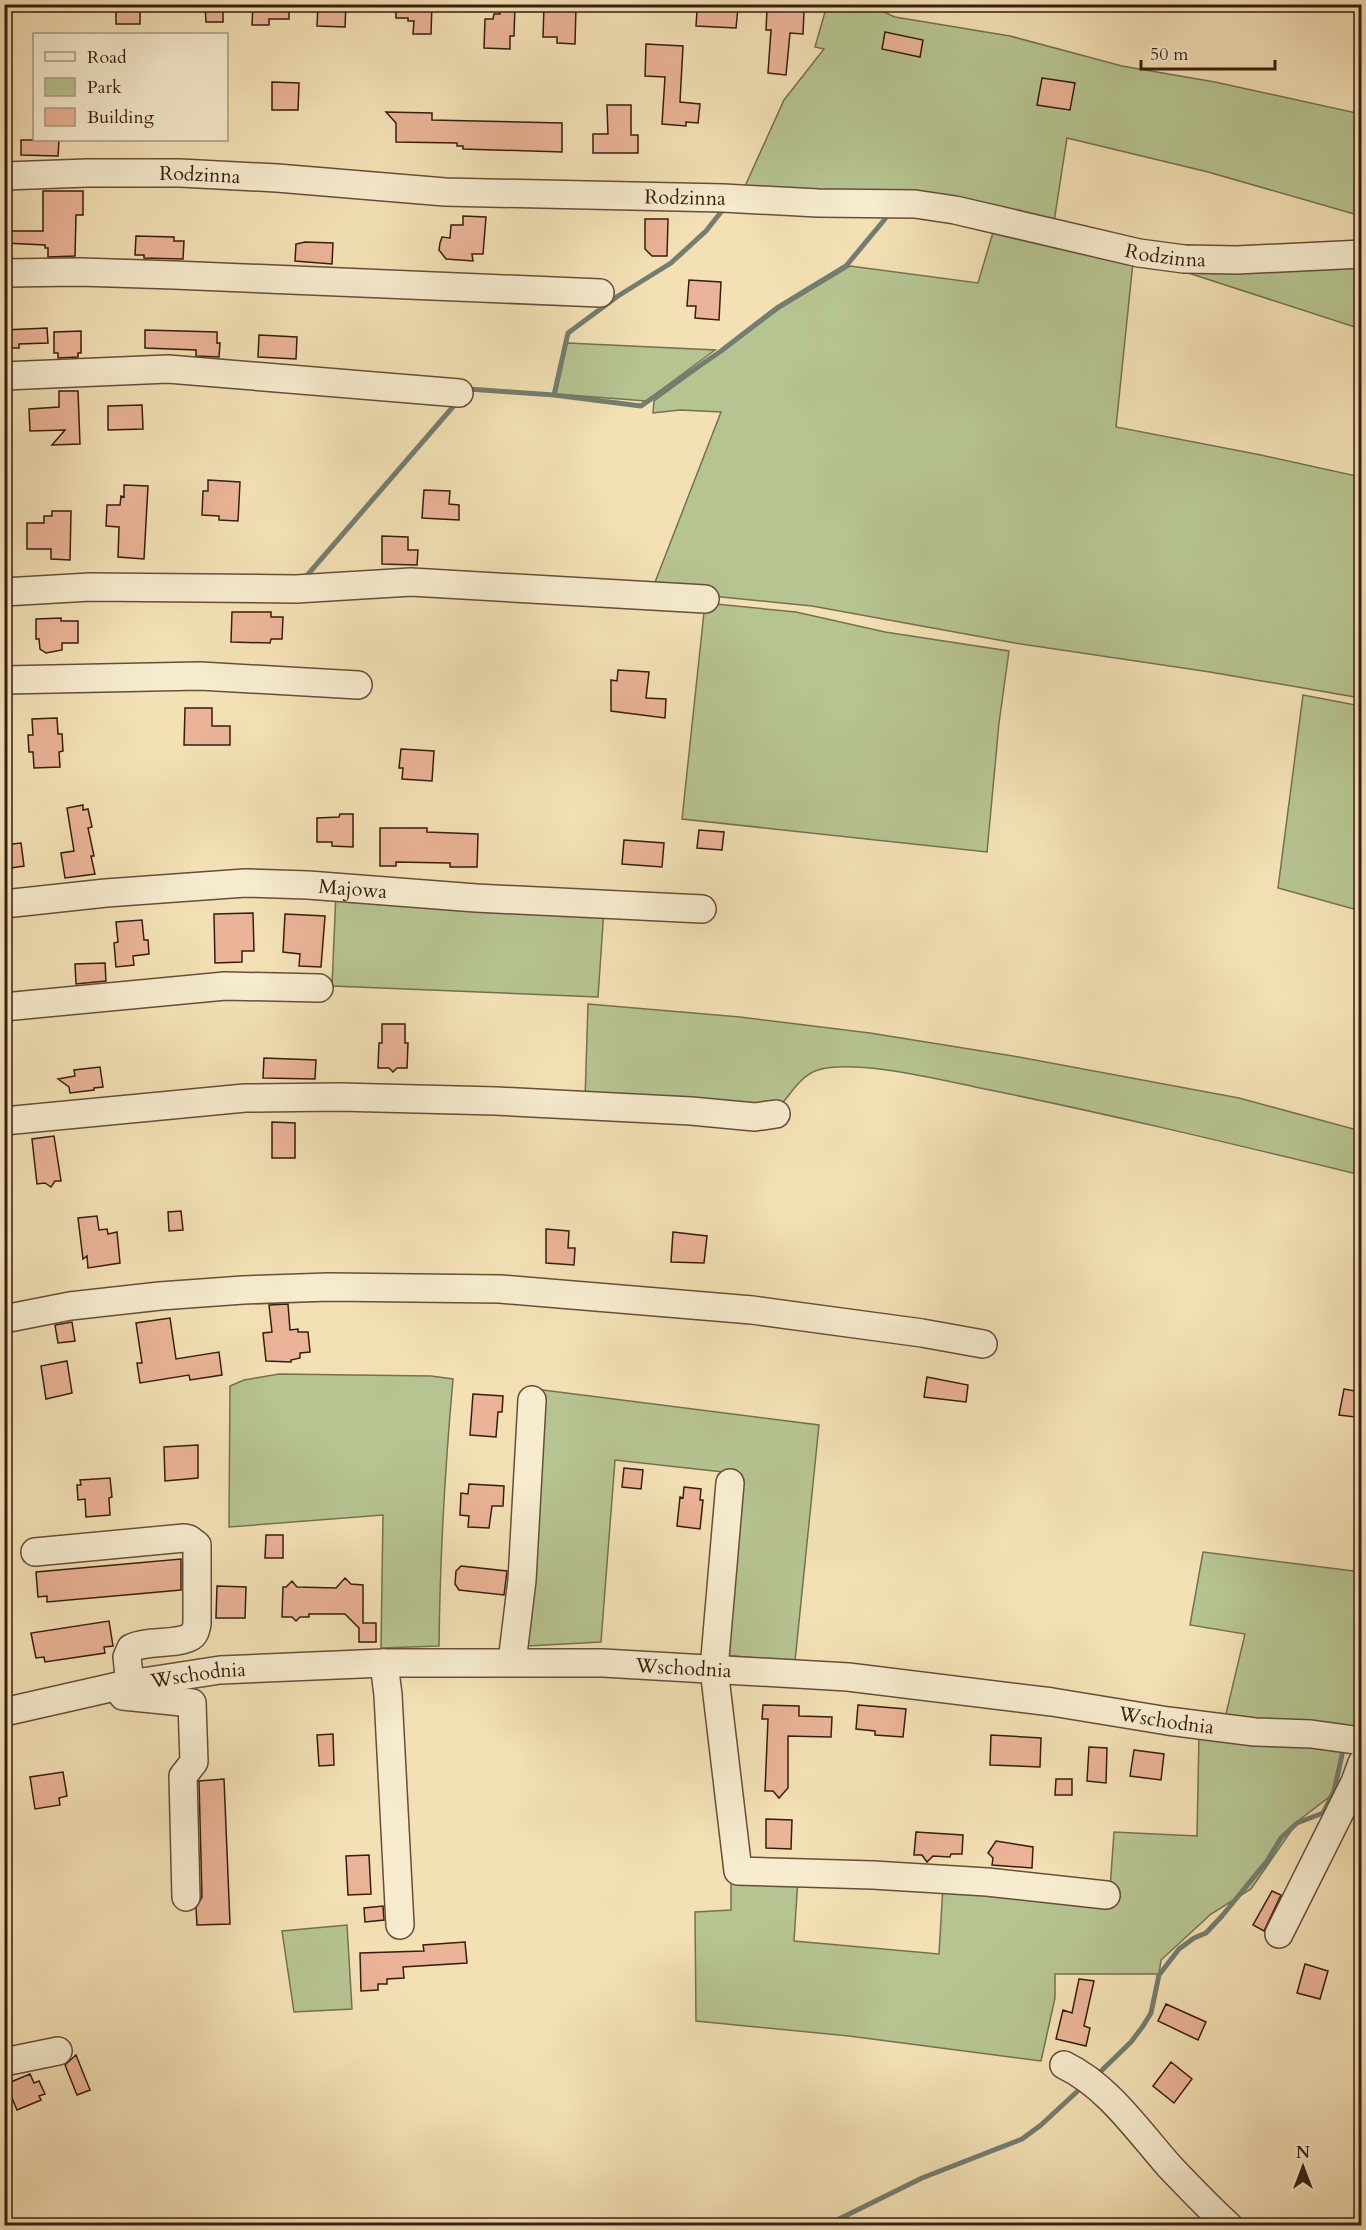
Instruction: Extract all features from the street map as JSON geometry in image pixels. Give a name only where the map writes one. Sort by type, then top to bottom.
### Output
[{"type":"street","name":"Rodzinna","points":[[4,176],[88,172],[180,172],[445,192],[915,204],[955,210],[1139,253],[1184,259],[1238,260],[1362,254]]},
{"type":"street","points":[[4,273],[162,274],[600,293]]},
{"type":"street","points":[[4,376],[168,369],[459,393]]},
{"type":"street","points":[[4,592],[90,586],[296,589],[411,582],[705,599]]},
{"type":"street","points":[[4,680],[200,676],[358,685]]},
{"type":"street","name":"Majowa","points":[[4,904],[106,893],[245,884],[308,885],[476,898],[702,909]]},
{"type":"street","points":[[4,1007],[225,986],[319,988]]},
{"type":"street","points":[[4,1121],[245,1098],[339,1096],[496,1101],[691,1111],[755,1117],[776,1113]]},
{"type":"street","points":[[4,1319],[70,1306],[160,1296],[329,1287],[500,1289],[752,1310],[983,1344]]},
{"type":"street","points":[[512,1662],[522,1580],[532,1400]]},
{"type":"street","points":[[730,1483],[714,1669],[738,1871],[873,1875],[987,1882],[1106,1895]]},
{"type":"street","points":[[35,1552],[184,1538],[197,1545],[197,1624],[194,1634],[187,1638],[131,1648],[127,1657],[130,1684]]},
{"type":"street","points":[[384,1663],[388,1695],[400,1925]]},
{"type":"street","name":"Wschodnia","points":[[4,1712],[130,1684],[220,1670],[384,1663],[603,1663],[848,1677],[1052,1702],[1168,1721],[1256,1732],[1311,1734],[1362,1741]]},
{"type":"street","points":[[74,1696],[136,1696],[192,1703],[194,1762],[183,1776],[186,1897]]},
{"type":"street","points":[[1279,1934],[1355,1782],[1362,1763]]},
{"type":"street","points":[[4,2062],[58,2051]]},
{"type":"street","points":[[1064,2066],[1083,2074],[1229,2226]]},
{"type":"green space","points":[[827,5],[868,5],[895,17],[1010,36],[1122,66],[1215,82],[1361,114],[1361,216],[1208,172],[1067,138],[1054,222],[929,192],[741,195],[784,100],[824,49],[815,47]]},
{"type":"green space","points":[[994,229],[1133,262],[1116,427],[1361,477],[1361,698],[1210,672],[1015,643],[812,606],[652,590],[721,412],[680,410],[653,413],[654,401],[782,307],[850,266],[978,283]]},
{"type":"green space","points":[[1361,265],[1361,329],[1176,269]]},
{"type":"green space","points":[[567,343],[715,350],[646,401],[556,394]]},
{"type":"green space","points":[[705,603],[796,612],[885,632],[1009,651],[999,723],[987,852],[682,819]]},
{"type":"green space","points":[[1303,695],[1361,706],[1361,911],[1278,888]]},
{"type":"green space","points":[[336,892],[604,909],[598,997],[332,986]]},
{"type":"green space","points":[[588,1004],[740,1017],[870,1033],[1013,1056],[1239,1098],[1361,1131],[1361,1175],[1072,1107],[873,1068],[834,1067],[812,1072],[801,1080],[779,1107],[585,1100]]},
{"type":"green space","points":[[279,1374],[431,1376],[453,1379],[443,1512],[439,1646],[381,1648],[383,1515],[229,1527],[230,1386],[244,1380]]},
{"type":"green space","points":[[527,1388],[819,1425],[795,1661],[720,1655],[741,1474],[615,1460],[601,1642],[509,1647]]},
{"type":"green space","points":[[1203,1552],[1361,1572],[1361,1730],[1225,1718],[1245,1634],[1190,1625]]},
{"type":"green space","points":[[1199,1733],[1345,1748],[1333,1794],[1298,1821],[1251,1889],[1211,1914],[1161,1960],[1159,1974],[1055,1974],[1055,1998],[1041,2061],[849,2036],[696,2021],[695,1912],[731,1910],[731,1874],[798,1878],[794,1941],[939,1954],[943,1885],[1107,1899],[1120,1897],[1110,1889],[1114,1832],[1197,1836]]},
{"type":"green space","points":[[347,1925],[352,2009],[294,2012],[282,1931]]},
{"type":"building","points":[[116,4],[140,4],[140,24],[116,24]]},
{"type":"building","points":[[205,4],[223,4],[223,22],[206,22]]},
{"type":"building","points":[[253,4],[289,4],[289,19],[269,19],[269,25],[252,25]]},
{"type":"building","points":[[318,4],[346,4],[345,27],[317,26]]},
{"type":"building","points":[[396,4],[432,4],[431,34],[413,34],[414,21],[408,21],[408,18],[396,18]]},
{"type":"building","points":[[701,4],[738,8],[736,28],[696,26],[697,11],[700,11]]},
{"type":"building","points":[[500,5],[515,6],[514,36],[510,36],[510,49],[484,48],[485,19],[493,19],[494,14],[500,14]]},
{"type":"building","points":[[544,6],[576,7],[575,44],[557,43],[557,37],[543,37]]},
{"type":"building","points":[[767,10],[804,11],[803,34],[790,33],[786,75],[768,73],[771,30],[766,30]]},
{"type":"building","points":[[885,32],[923,40],[920,57],[882,49]]},
{"type":"building","points":[[646,44],[683,46],[680,102],[700,104],[698,123],[686,122],[686,126],[662,124],[665,77],[645,76]]},
{"type":"building","points":[[1042,78],[1075,83],[1070,110],[1037,105]]},
{"type":"building","points":[[272,82],[299,83],[298,110],[272,110]]},
{"type":"building","points":[[607,105],[631,105],[631,135],[638,135],[638,153],[593,153],[593,134],[608,134]]},
{"type":"building","points":[[386,112],[432,113],[432,120],[562,123],[562,152],[463,149],[463,146],[457,146],[457,143],[396,142],[396,123]]},
{"type":"building","points":[[21,140],[59,141],[58,156],[21,155]]},
{"type":"building","points":[[43,191],[83,191],[83,215],[76,215],[75,256],[48,257],[48,248],[45,248],[45,245],[4,243],[4,231],[43,231]]},
{"type":"building","points":[[463,216],[486,217],[483,254],[472,254],[473,261],[446,259],[439,250],[442,237],[450,238],[451,225],[463,225]]},
{"type":"building","points":[[645,219],[668,219],[667,256],[652,256],[645,249]]},
{"type":"building","points":[[136,236],[174,237],[174,241],[184,241],[183,259],[144,258],[144,255],[135,255]]},
{"type":"building","points":[[333,243],[332,264],[295,261],[296,244]]},
{"type":"building","points":[[689,280],[721,282],[719,320],[695,318],[696,306],[687,306]]},
{"type":"building","points":[[47,328],[48,343],[19,344],[19,348],[4,348],[4,330]]},
{"type":"building","points":[[145,330],[217,332],[217,343],[220,343],[219,357],[196,356],[196,350],[145,348]]},
{"type":"building","points":[[81,331],[81,353],[78,353],[78,357],[58,358],[58,353],[54,353],[54,332]]},
{"type":"building","points":[[259,335],[297,337],[296,359],[258,357]]},
{"type":"building","points":[[59,391],[78,391],[80,444],[52,445],[65,430],[30,431],[29,409],[59,407]]},
{"type":"building","points":[[142,405],[143,429],[108,430],[108,406]]},
{"type":"building","points":[[208,480],[240,482],[238,521],[219,520],[219,516],[202,515],[203,491],[208,491]]},
{"type":"building","points":[[124,485],[148,486],[144,559],[118,557],[119,527],[106,526],[107,505],[120,505],[121,496],[124,497]]},
{"type":"building","points":[[424,490],[450,491],[449,504],[459,505],[459,520],[422,518]]},
{"type":"building","points":[[52,511],[71,511],[70,560],[51,559],[51,549],[27,549],[27,523],[44,523],[44,516],[52,516]]},
{"type":"building","points":[[382,536],[408,537],[408,550],[418,550],[417,565],[382,564]]},
{"type":"building","points":[[232,612],[271,612],[271,617],[283,617],[282,639],[271,639],[270,643],[231,642]]},
{"type":"building","points":[[61,618],[61,621],[78,621],[78,643],[62,643],[62,650],[46,653],[40,649],[39,639],[36,639],[36,619]]},
{"type":"building","points":[[618,670],[649,672],[646,698],[666,699],[665,718],[611,711],[611,680],[617,681]]},
{"type":"building","points":[[185,708],[212,708],[212,726],[230,726],[230,745],[184,745]]},
{"type":"building","points":[[57,718],[58,734],[62,734],[63,751],[59,752],[60,767],[34,768],[33,752],[29,752],[28,735],[33,735],[32,719]]},
{"type":"building","points":[[401,749],[434,751],[432,781],[402,779],[403,768],[399,768]]},
{"type":"building","points":[[83,805],[83,810],[88,809],[92,827],[88,828],[95,874],[65,878],[61,853],[74,851],[67,808]]},
{"type":"building","points":[[340,814],[353,814],[353,847],[332,846],[332,842],[317,842],[317,818],[339,817]]},
{"type":"building","points":[[380,828],[427,828],[427,832],[478,834],[477,867],[450,867],[450,863],[396,862],[396,866],[380,866]]},
{"type":"building","points":[[699,830],[724,832],[722,850],[697,848]]},
{"type":"building","points":[[624,840],[664,843],[662,867],[622,864]]},
{"type":"building","points":[[21,843],[24,866],[4,869],[4,845]]},
{"type":"building","points":[[253,913],[254,951],[242,951],[242,962],[215,963],[214,914]]},
{"type":"building","points":[[285,914],[325,916],[321,967],[299,966],[300,954],[283,952]]},
{"type":"building","points":[[142,920],[144,940],[148,940],[149,954],[133,956],[134,965],[116,967],[114,943],[118,942],[116,922]]},
{"type":"building","points":[[105,963],[106,981],[76,984],[75,964]]},
{"type":"building","points":[[382,1024],[405,1024],[405,1043],[408,1043],[407,1068],[397,1068],[393,1072],[389,1068],[378,1068]]},
{"type":"building","points":[[264,1058],[316,1060],[315,1079],[263,1078]]},
{"type":"building","points":[[100,1067],[103,1087],[94,1088],[94,1090],[70,1093],[69,1087],[58,1079],[75,1076],[74,1070]]},
{"type":"building","points":[[272,1122],[295,1123],[295,1158],[272,1158]]},
{"type":"building","points":[[54,1136],[61,1181],[55,1181],[51,1187],[45,1183],[37,1184],[32,1139]]},
{"type":"building","points":[[181,1211],[183,1230],[169,1231],[168,1212]]},
{"type":"building","points":[[97,1216],[99,1230],[107,1229],[108,1234],[117,1232],[120,1263],[88,1268],[87,1256],[83,1259],[78,1218]]},
{"type":"building","points":[[546,1229],[569,1231],[568,1248],[575,1248],[574,1265],[546,1263]]},
{"type":"building","points":[[673,1232],[707,1236],[704,1263],[671,1262]]},
{"type":"building","points":[[288,1304],[290,1330],[298,1329],[298,1332],[308,1332],[310,1352],[300,1353],[300,1358],[291,1360],[291,1362],[266,1361],[263,1333],[272,1332],[269,1305]]},
{"type":"building","points":[[170,1318],[176,1359],[219,1352],[222,1375],[190,1380],[189,1375],[140,1383],[137,1363],[142,1363],[136,1323]]},
{"type":"building","points":[[72,1322],[75,1341],[58,1343],[55,1325]]},
{"type":"building","points":[[67,1361],[72,1393],[46,1399],[41,1366]]},
{"type":"building","points":[[927,1377],[968,1385],[966,1402],[924,1397]]},
{"type":"building","points":[[1344,1389],[1360,1392],[1355,1417],[1339,1415]]},
{"type":"building","points":[[473,1394],[503,1396],[502,1412],[498,1412],[496,1437],[470,1435]]},
{"type":"building","points":[[198,1445],[198,1478],[165,1481],[164,1447]]},
{"type":"building","points":[[624,1468],[643,1470],[641,1489],[622,1487]]},
{"type":"building","points":[[110,1478],[112,1497],[109,1498],[110,1515],[86,1517],[85,1499],[78,1500],[77,1485],[81,1485],[80,1480]]},
{"type":"building","points":[[469,1484],[504,1486],[503,1506],[492,1506],[489,1528],[468,1527],[469,1516],[460,1515],[461,1493],[468,1494]]},
{"type":"building","points":[[684,1487],[701,1489],[700,1500],[703,1500],[700,1529],[677,1526],[680,1497],[683,1498]]},
{"type":"building","points":[[266,1535],[283,1535],[283,1558],[265,1558]]},
{"type":"building","points":[[181,1559],[181,1590],[47,1602],[47,1596],[38,1597],[36,1572]]},
{"type":"building","points":[[461,1566],[507,1571],[504,1595],[459,1590],[455,1584],[456,1571]]},
{"type":"building","points":[[345,1578],[351,1584],[363,1585],[363,1623],[376,1623],[376,1642],[359,1642],[359,1628],[345,1614],[309,1614],[309,1617],[300,1617],[296,1621],[292,1617],[282,1617],[283,1587],[292,1581],[297,1587],[336,1588]]},
{"type":"building","points":[[217,1586],[246,1587],[245,1618],[216,1618]]},
{"type":"building","points":[[109,1621],[113,1646],[104,1647],[105,1653],[45,1662],[44,1657],[36,1658],[31,1633]]},
{"type":"building","points":[[763,1705],[799,1706],[799,1716],[832,1717],[831,1737],[788,1736],[788,1788],[779,1798],[773,1791],[765,1791],[768,1719],[762,1719]]},
{"type":"building","points":[[858,1705],[906,1709],[903,1737],[875,1735],[875,1731],[856,1729]]},
{"type":"building","points":[[333,1734],[334,1765],[319,1766],[317,1735]]},
{"type":"building","points":[[991,1735],[1041,1738],[1040,1767],[990,1765]]},
{"type":"building","points":[[1089,1747],[1107,1748],[1106,1783],[1087,1781]]},
{"type":"building","points":[[1134,1750],[1164,1754],[1161,1780],[1130,1776]]},
{"type":"building","points":[[63,1772],[67,1796],[59,1798],[60,1805],[35,1809],[30,1777]]},
{"type":"building","points":[[224,1779],[230,1924],[197,1925],[196,1908],[202,1897],[199,1781]]},
{"type":"building","points":[[1056,1779],[1072,1779],[1072,1795],[1055,1795]]},
{"type":"building","points":[[766,1819],[792,1820],[791,1849],[766,1848]]},
{"type":"building","points":[[916,1832],[963,1835],[962,1854],[951,1854],[950,1857],[933,1856],[927,1862],[922,1855],[914,1855]]},
{"type":"building","points":[[996,1841],[1033,1847],[1032,1868],[992,1865],[993,1858],[988,1853]]},
{"type":"building","points":[[369,1855],[371,1894],[348,1895],[346,1856]]},
{"type":"building","points":[[1272,1891],[1281,1895],[1264,1931],[1253,1925]]},
{"type":"building","points":[[383,1906],[384,1920],[365,1922],[364,1908]]},
{"type":"building","points":[[465,1942],[467,1963],[403,1967],[404,1978],[387,1979],[387,1984],[378,1984],[378,1990],[361,1991],[360,1953],[424,1951],[423,1945]]},
{"type":"building","points":[[1305,1964],[1328,1971],[1320,1999],[1297,1993]]},
{"type":"building","points":[[1079,1979],[1094,1981],[1084,2026],[1090,2028],[1086,2046],[1056,2039],[1063,2010],[1072,2013]]},
{"type":"building","points":[[1166,2004],[1206,2022],[1198,2040],[1158,2021]]},
{"type":"building","points":[[76,2055],[90,2090],[77,2095],[65,2065]]},
{"type":"building","points":[[1171,2062],[1192,2079],[1174,2103],[1153,2086]]},
{"type":"building","points":[[30,2074],[34,2083],[39,2081],[45,2094],[39,2096],[41,2100],[17,2110],[6,2084]]},
{"type":"waterway","points":[[466,392],[469,389],[554,395],[568,333],[618,296],[671,263],[706,231],[725,207]]},
{"type":"waterway","points":[[554,395],[641,406],[721,351],[777,308],[846,266],[885,219]]},
{"type":"waterway","points":[[303,580],[458,401]]},
{"type":"waterway","points":[[1097,2075],[1131,2042],[1143,2026],[1151,2013],[1159,1975],[1179,1949],[1194,1938],[1206,1933],[1222,1916],[1267,1861],[1281,1838],[1297,1823],[1323,1813],[1334,1791],[1342,1755]]},
{"type":"waterway","points":[[829,2226],[922,2178],[1022,2139],[1041,2125],[1082,2087]]}]
